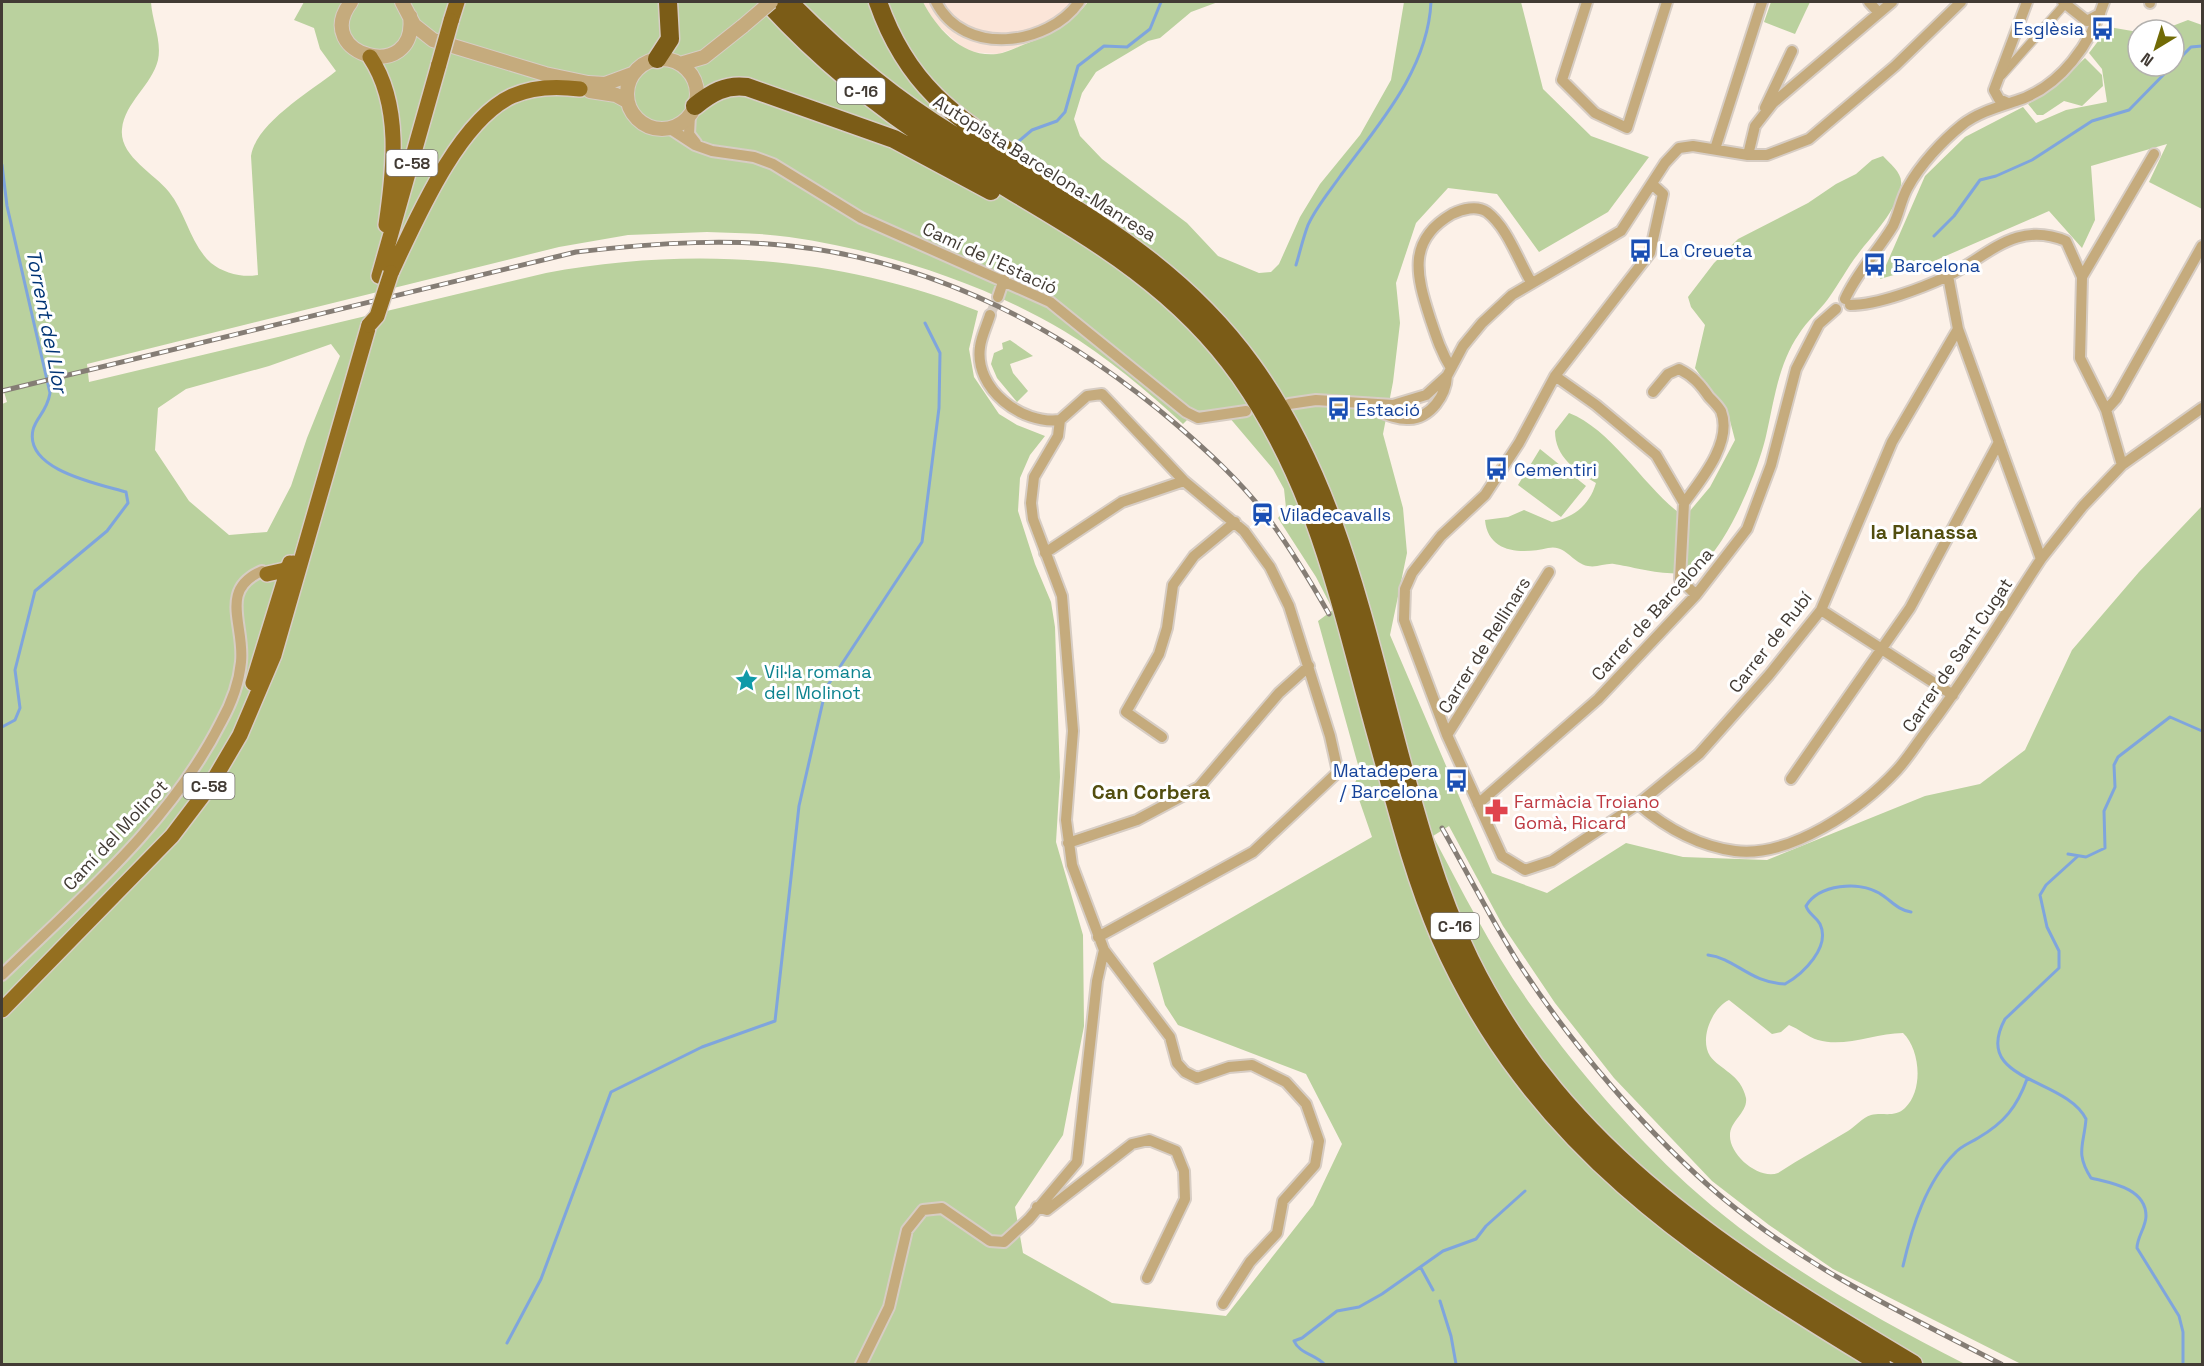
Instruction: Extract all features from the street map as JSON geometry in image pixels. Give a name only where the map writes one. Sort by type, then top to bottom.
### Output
[{"type":"highway","points":[[657,59],[670,39],[668,2]]},
{"type":"highway","name":"Autopista Barcelona-Manresa","points":[[769,2],[830,65],[894,116],[943,149],[1098,242],[1159,288],[1203,332],[1237,372],[1279,440],[1306,496],[1324,546],[1421,888],[1460,977],[1493,1034],[1562,1126],[1630,1194],[1713,1258],[1881,1365]]},
{"type":"highway","name":"Autopista Barcelona-Manresa","points":[[789,2],[841,53],[905,103],[1099,222],[1170,276],[1215,321],[1250,362],[1278,404],[1307,458],[1340,541],[1425,845],[1441,891],[1470,961],[1520,1045],[1584,1125],[1623,1164],[1666,1201],[1763,1271],[1913,1365]]},
{"type":"highway","points":[[878,2],[889,30],[908,65],[936,98],[961,121],[1112,221],[1170,276]]},
{"type":"highway","points":[[692,110],[713,92],[734,85],[786,100],[894,139],[1049,224],[1130,277],[1174,314],[1230,374],[1279,440]]},
{"type":"main road","name":"C-58","points":[[2,1010],[156,853],[189,814],[226,762],[248,720],[274,655],[363,351],[369,325],[368,313],[385,270],[457,2]]},
{"type":"main road","points":[[370,57],[386,88],[392,141],[385,270]]},
{"type":"main road","points":[[385,270],[464,140],[486,115],[499,103],[529,90],[545,87],[580,89]]},
{"type":"main road","name":"C-58","points":[[2,999],[150,848],[203,782],[233,732],[255,679],[272,626],[345,381],[354,357],[363,351]]},
{"type":"main road","points":[[264,572],[289,567],[296,559],[317,502]]},
{"type":"main road","points":[[264,572],[280,563],[295,546]]},
{"type":"main road","points":[[264,572],[276,584],[277,589],[272,626]]},
{"type":"street","points":[[351,2],[344,16],[344,34],[355,50],[370,57],[386,56],[400,48],[433,40]]},
{"type":"street","points":[[703,148],[689,134],[696,84],[707,61],[720,46],[769,2]]},
{"type":"street","points":[[936,2],[947,17],[966,32],[989,40],[1002,40],[1052,27],[1069,15],[1080,2]]},
{"type":"street","points":[[1587,2],[1562,80],[1595,113],[1627,128],[1667,2]]},
{"type":"street","points":[[1714,149],[1762,2]]},
{"type":"street","points":[[1869,2],[1879,13]]},
{"type":"street","points":[[1748,155],[1755,126],[1766,111],[1892,2]]},
{"type":"street","points":[[1357,404],[1388,416],[1410,420],[1424,414],[1442,398],[1449,372],[1463,346],[1482,322],[1512,295],[1531,282],[1620,231],[1671,153],[1679,148],[1693,146],[1748,155],[1767,155],[1809,139],[1895,66],[1961,2]]},
{"type":"street","points":[[1986,112],[2027,2]]},
{"type":"street","points":[[2104,2],[2076,58],[2052,81],[2017,101],[1986,112],[1963,124],[1935,152],[1908,186],[1893,225],[1856,278],[1848,302],[1872,303],[1948,276],[1995,245],[2041,233],[2066,241],[2082,277],[2080,358],[2106,410],[2122,465]]},
{"type":"street","points":[[1997,81],[2064,3],[2090,26]]},
{"type":"street","points":[[400,48],[409,33],[405,6]]},
{"type":"street","points":[[405,6],[423,33],[433,40],[545,74],[598,84],[611,83],[632,74],[643,64],[657,59],[680,64],[696,60],[720,46]]},
{"type":"street","points":[[1766,111],[1764,106],[1792,51]]},
{"type":"street","points":[[680,64],[690,72],[696,84]]},
{"type":"street","points":[[545,74],[580,89],[616,94],[627,101]]},
{"type":"street","points":[[632,74],[628,84],[627,101],[633,114],[643,123],[656,128],[669,128],[681,123],[692,110]]},
{"type":"street","points":[[1994,94],[2008,103]]},
{"type":"street","name":"Camí de l'Estació","points":[[669,128],[703,148],[763,160],[782,168],[861,218],[1004,279],[1050,302],[1185,412],[1198,418],[1246,411]]},
{"type":"street","points":[[2082,277],[2154,154]]},
{"type":"street","points":[[1478,804],[1447,735],[1406,626],[1403,609],[1405,589],[1412,573],[1441,536],[1485,495],[1519,443],[1555,376],[1650,253],[1663,194],[1652,184]]},
{"type":"street","points":[[1449,372],[1417,270],[1421,247],[1435,224],[1459,210],[1470,208],[1485,210],[1497,223],[1531,282]]},
{"type":"street","points":[[2106,410],[2116,399],[2202,246]]},
{"type":"street","points":[[1948,276],[1958,329],[2041,559]]},
{"type":"street","points":[[998,297],[1004,279]]},
{"type":"street","name":"Carrer de Barcelona","points":[[1478,804],[1598,699],[1696,595],[1747,529],[1771,465],[1796,369],[1819,324],[1836,309],[1845,313],[1848,302]]},
{"type":"street","points":[[990,315],[980,348],[982,373],[1007,405],[1044,422],[1060,420],[1087,396],[1102,394],[1184,481],[1244,531],[1280,585],[1309,666],[1338,772],[1253,852],[1098,937]]},
{"type":"street","name":"Carrer de Rubí","points":[[1478,804],[1502,856],[1525,870],[1552,861],[1638,804],[1699,754],[1769,675],[1821,610],[1892,442],[1958,329]]},
{"type":"street","points":[[1653,392],[1668,374],[1679,369],[1694,377],[1720,411],[1723,428],[1720,444],[1702,479],[1684,503]]},
{"type":"street","points":[[1289,404],[1316,400],[1393,405],[1408,402],[1426,395],[1449,372]]},
{"type":"street","points":[[1555,376],[1596,405],[1656,455],[1684,503],[1680,579],[1696,595]]},
{"type":"street","name":"Carrer de Sant Cugat","points":[[1638,804],[1658,821],[1698,843],[1737,851],[1777,848],[1821,828],[1859,803],[1897,770],[1953,695],[2041,559],[2083,506],[2122,465],[2202,408]]},
{"type":"street","points":[[1060,420],[1058,436],[1034,477],[1030,490],[1033,519],[1062,596],[1073,730],[1066,819],[1072,865],[1104,950],[1170,1037],[1177,1063],[1185,1072],[1197,1078],[1229,1066],[1251,1065],[1286,1082],[1306,1104],[1318,1141],[1315,1165],[1283,1201],[1276,1233],[1250,1262],[1223,1304]]},
{"type":"street","points":[[1791,779],[1910,609],[2000,442]]},
{"type":"street","points":[[1045,553],[1122,502],[1184,481]]},
{"type":"street","points":[[1162,737],[1126,712],[1159,654],[1167,628],[1173,585],[1194,556],[1234,522]]},
{"type":"street","name":"Camí del Molinot","points":[[2,975],[139,839],[170,804],[199,765],[223,720],[238,679],[241,661],[236,603],[238,588],[250,576],[264,572]]},
{"type":"street","name":"Carrer de Rellinars","points":[[1447,735],[1549,572]]},
{"type":"street","points":[[1821,610],[1953,695]]},
{"type":"street","points":[[1068,843],[1137,820],[1199,787],[1271,701],[1309,666]]},
{"type":"street","points":[[861,1365],[889,1307],[907,1230],[923,1210],[942,1208],[997,1243],[1011,1237],[1077,1162],[1097,981],[1104,950]]},
{"type":"street","points":[[1037,1207],[1047,1210],[1132,1144],[1149,1140],[1176,1151],[1184,1171],[1185,1199],[1147,1278]]},
{"type":"shaded area","points":[[923,2],[1088,2],[1069,23],[1043,38],[998,54],[972,52],[962,47],[935,23]]},
{"type":"green space","points":[[2,2],[151,2],[159,46],[158,60],[150,78],[124,119],[122,129],[126,148],[175,200],[198,247],[211,263],[221,270],[246,276],[258,275],[251,156],[255,144],[273,120],[336,71],[320,49],[314,28],[294,20],[304,2],[923,2],[936,22],[953,40],[973,51],[997,54],[1046,36],[1069,21],[1088,2],[1218,2],[1191,12],[1160,38],[1148,41],[1096,72],[1082,93],[1074,119],[1080,136],[1102,159],[1187,223],[1218,256],[1259,273],[1271,272],[1279,264],[1300,217],[1320,184],[1360,135],[1391,80],[1404,2],[1521,2],[1543,89],[1591,136],[1649,157],[1608,212],[1539,252],[1497,194],[1448,188],[1416,223],[1396,283],[1400,323],[1393,382],[1383,434],[1403,508],[1407,553],[1390,635],[1492,873],[1547,893],[1626,843],[1683,857],[1767,860],[1925,796],[1980,784],[2025,750],[2072,650],[2139,572],[2202,506],[2202,1364],[2021,1364],[1833,1269],[1769,1225],[1712,1181],[1614,1078],[1555,1003],[1503,926],[1449,826],[1433,836],[1505,967],[1565,1051],[1638,1135],[1707,1202],[1777,1255],[1851,1302],[1965,1364],[2,1364],[2,404],[7,402],[2,385]],"holes":[[[707,232],[789,237],[860,250],[931,271],[1000,298],[1064,331],[1126,374],[1183,424],[1196,411],[1223,410],[1273,469],[1284,489],[1286,508],[1278,518],[1316,577],[1333,610],[1318,621],[1360,772],[1354,785],[1372,837],[1153,963],[1165,1005],[1178,1025],[1306,1074],[1342,1144],[1313,1205],[1226,1316],[1112,1303],[1023,1253],[1015,1207],[1063,1135],[1084,1026],[1083,935],[1056,842],[1060,777],[1055,627],[1051,602],[1035,564],[1018,511],[1020,478],[1030,455],[1045,436],[1017,425],[999,414],[974,377],[969,349],[978,311],[926,292],[873,278],[819,268],[765,261],[655,260],[546,273],[89,382],[87,364],[559,247],[628,235]],[[331,344],[340,356],[307,438],[291,486],[267,532],[229,535],[189,501],[155,450],[158,408],[186,389],[269,366]],[[1729,1000],[1772,1034],[1781,1032],[1789,1025],[1814,1039],[1828,1042],[1903,1033],[1913,1049],[1918,1070],[1915,1091],[1911,1100],[1897,1113],[1868,1116],[1848,1131],[1778,1173],[1762,1173],[1754,1169],[1740,1158],[1731,1143],[1731,1130],[1746,1103],[1743,1090],[1740,1083],[1714,1061],[1707,1049],[1709,1025],[1723,1004]]]},
{"type":"green space","points":[[1771,2],[1810,2],[1795,34],[1764,22]]},
{"type":"green space","points":[[2186,21],[2202,25],[2202,209],[2149,182],[2167,144],[2091,166],[2095,220],[2082,248],[2049,211],[1918,268],[1880,279],[1925,176],[1965,137],[2023,107],[2036,123],[2066,110],[2107,102],[2102,69],[2089,53],[2109,27],[2126,30],[2126,78],[2186,78]]},
{"type":"green space","points":[[2085,58],[2102,75],[2103,86],[2082,106],[2064,101],[2043,115],[2037,115],[2028,104],[2056,86]]},
{"type":"green space","points":[[1883,156],[1900,177],[1899,195],[1884,222],[1854,259],[1828,299],[1792,346],[1781,370],[1762,451],[1749,488],[1730,526],[1709,558],[1690,572],[1669,573],[1614,564],[1588,566],[1560,549],[1518,551],[1508,549],[1493,540],[1485,520],[1508,517],[1524,510],[1552,522],[1574,514],[1589,498],[1596,483],[1568,462],[1556,440],[1555,431],[1569,413],[1599,431],[1678,512],[1689,512],[1710,487],[1735,440],[1729,417],[1695,368],[1705,325],[1691,307],[1688,297],[1714,263],[1738,239],[1808,203],[1856,174],[1872,160]]},
{"type":"green space","points":[[1010,340],[1033,356],[1010,364],[1013,373],[1028,391],[1017,402],[997,378],[991,364],[994,353],[1003,349],[1002,343]]},
{"type":"green space","points":[[1540,449],[1586,486],[1561,517],[1518,485]]},
{"type":"waterway","points":[[1013,146],[1032,130],[1057,121],[1065,112],[1078,66],[1104,46],[1127,47],[1150,29],[1161,2]]},
{"type":"waterway","points":[[1296,265],[1306,230],[1315,212],[1385,116],[1411,73],[1428,27],[1431,2]]},
{"type":"waterway","points":[[2186,52],[2191,47],[2202,46]]},
{"type":"waterway","points":[[1934,236],[1954,216],[1980,180],[1996,176],[2032,160],[2092,121],[2129,110],[2160,78]]},
{"type":"waterway","name":"Torrent del Llor","points":[[2,165],[7,206],[50,393],[34,425],[33,444],[40,455],[51,465],[82,479],[126,492],[128,503],[107,531],[35,591],[15,670],[20,708],[15,720],[2,727]]},
{"type":"waterway","points":[[507,1343],[541,1279],[611,1092],[702,1047],[775,1021],[799,806],[826,688],[922,542],[939,408],[940,353],[925,323]]},
{"type":"waterway","points":[[2068,854],[2086,857],[2105,848],[2104,811],[2115,787],[2114,765],[2118,757],[2170,717],[2202,731]]},
{"type":"waterway","points":[[2078,856],[2046,885],[2040,895],[2047,927],[2059,951],[2059,968],[2005,1019],[1998,1040],[2000,1055],[2010,1067],[2075,1105],[2086,1119],[2082,1155],[2091,1178],[2126,1188],[2140,1199],[2146,1216],[2137,1248],[2179,1316],[2183,1332],[2183,1364]]},
{"type":"waterway","points":[[1708,955],[1718,957],[1762,979],[1785,984],[1800,974],[1819,950],[1822,942],[1820,924],[1806,906],[1820,893],[1851,886],[1871,889],[1898,907],[1911,912]]},
{"type":"waterway","points":[[1903,1266],[1916,1221],[1936,1177],[1957,1151],[1987,1132],[2009,1113],[2019,1098],[2027,1079]]},
{"type":"waterway","points":[[1324,1364],[1296,1345],[1294,1341],[1302,1338],[1337,1311],[1359,1307],[1382,1294],[1443,1251],[1476,1239],[1486,1226],[1525,1191]]},
{"type":"waterway","points":[[1421,1268],[1433,1290]]},
{"type":"waterway","points":[[1440,1301],[1451,1336],[1456,1364]]},
{"type":"tunnel","points":[[990,315],[998,297]]},
{"type":"railway","points":[[2,391],[576,252],[636,246],[725,242],[815,249],[866,259],[962,290],[1053,336],[1096,363],[1177,425],[1243,488],[1281,536],[1329,614]]},
{"type":"railway","points":[[1442,828],[1488,911],[1537,991],[1585,1055],[1667,1147],[1724,1199],[1789,1247],[1858,1289],[2001,1364]]},
{"type":"place","name":"Esglèsia","points":[[2102,28]]},
{"type":"place","name":"La Creueta","points":[[1641,250]]},
{"type":"place","name":"Barcelona","points":[[1875,265]]},
{"type":"place","name":"Estació","points":[[1338,409]]},
{"type":"place","name":"Cementiri","points":[[1496,469]]},
{"type":"place","name":"Viladecavalls","points":[[1262,514]]},
{"type":"place","name":"Vil·la romana del Molinot","points":[[746,681]]},
{"type":"place","name":"Matadepera / Barcelona","points":[[1456,780]]},
{"type":"place","name":"Farmàcia Troiano Gomà, Ricard","points":[[1496,811]]},
{"type":"district","name":"la Planassa","points":[[1924,532]]},
{"type":"district","name":"Can Corbera","points":[[1151,792]]}]
